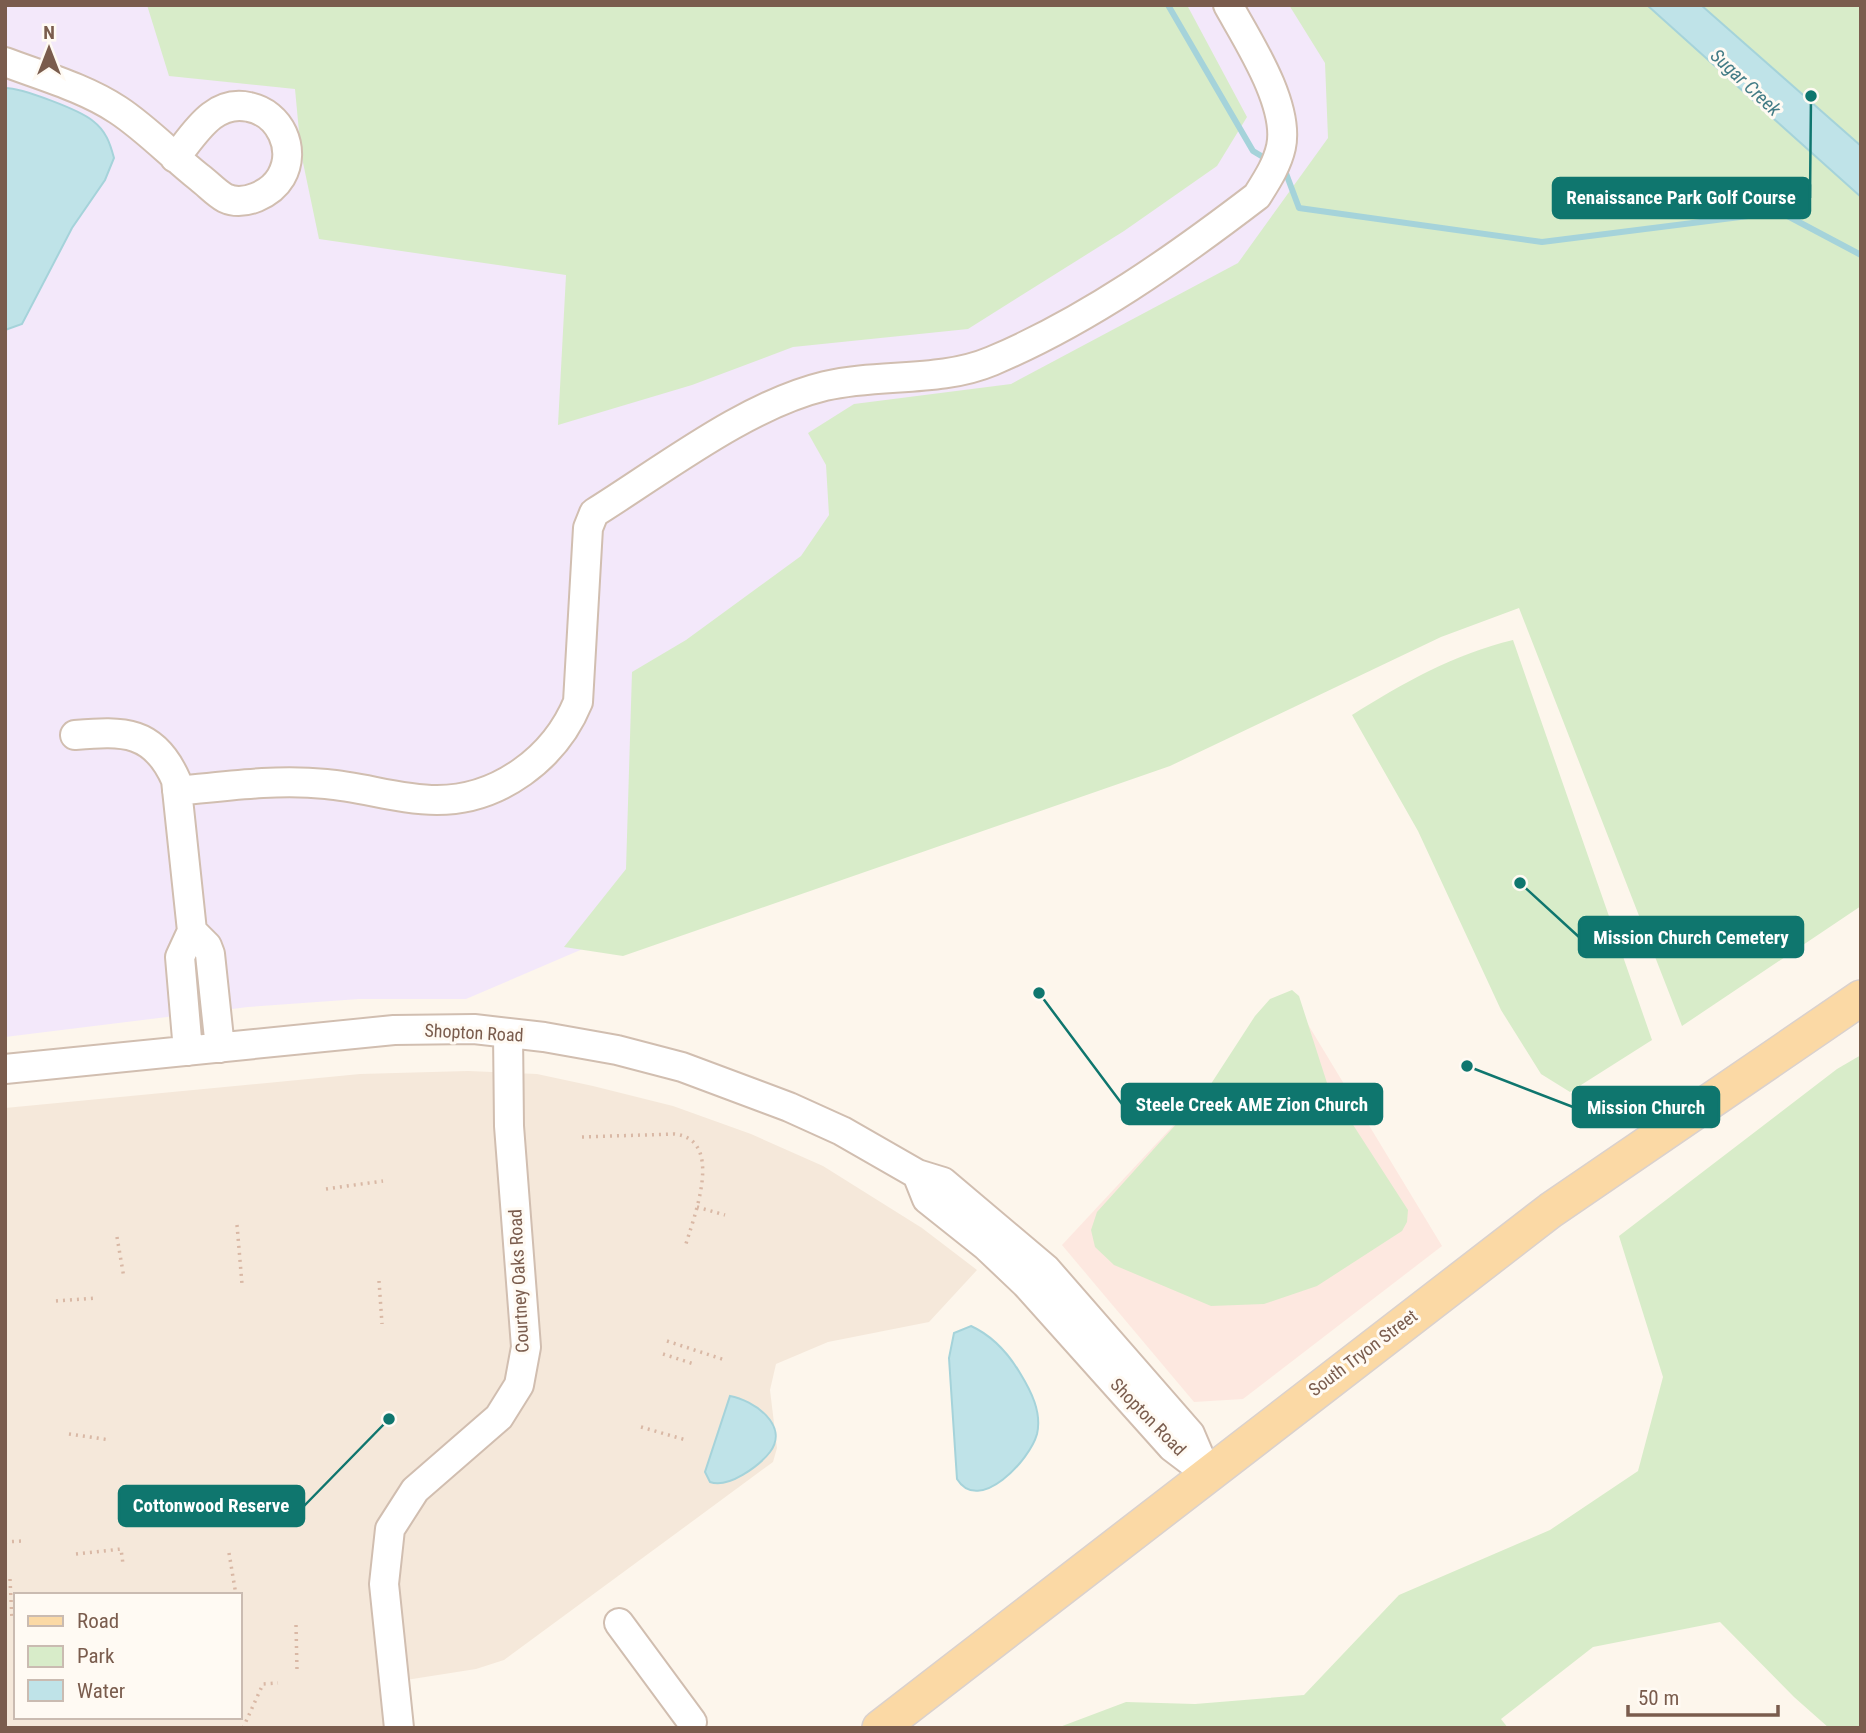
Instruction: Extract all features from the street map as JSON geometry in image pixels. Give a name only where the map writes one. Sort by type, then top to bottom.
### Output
[{"type":"main road","name":"South Tryon Street","points":[[880,1728],[1551,1210],[1861,998]]},
{"type":"street","points":[[177,791],[302,782],[438,800],[494,787],[536,762],[556,743],[569,724],[578,702],[589,528],[594,513],[762,408],[822,386],[856,379],[946,373],[992,361],[1094,310],[1257,195],[1273,171],[1281,146],[1283,124],[1261,65],[1228,5]]},
{"type":"street","points":[[5,62],[119,110],[175,158]]},
{"type":"street","points":[[75,735],[129,733],[158,750],[169,765],[177,791],[192,932],[180,957],[188,1051]]},
{"type":"street","points":[[192,932],[207,946],[210,954],[220,1048]]},
{"type":"street","name":"Shopton Road","points":[[5,1069],[394,1030],[474,1029],[617,1050],[682,1067],[789,1107],[842,1131],[917,1174],[943,1182],[1046,1269],[1189,1434],[1207,1474]]},
{"type":"street","name":"Courtney Oaks Road","points":[[399,1728],[384,1584],[390,1529],[415,1490],[499,1418],[519,1385],[526,1347],[509,1126],[508,1033]]},
{"type":"street","points":[[619,1623],[692,1721]]},
{"type":"path","points":[[582,1137],[680,1135],[698,1149],[704,1175],[685,1247]]},
{"type":"path","points":[[326,1189],[383,1181]]},
{"type":"path","points":[[697,1207],[725,1215]]},
{"type":"path","points":[[237,1225],[242,1284]]},
{"type":"path","points":[[117,1237],[124,1278]]},
{"type":"path","points":[[379,1281],[382,1324]]},
{"type":"path","points":[[56,1301],[96,1298]]},
{"type":"path","points":[[667,1341],[725,1360]]},
{"type":"path","points":[[663,1354],[694,1364]]},
{"type":"path","points":[[641,1427],[686,1440]]},
{"type":"path","points":[[69,1434],[110,1440]]},
{"type":"path","points":[[5,1542],[23,1541]]},
{"type":"path","points":[[76,1554],[121,1549],[123,1564]]},
{"type":"path","points":[[229,1553],[236,1593]]},
{"type":"path","points":[[10,1578],[12,1620]]},
{"type":"path","points":[[296,1625],[297,1670]]},
{"type":"path","points":[[243,1728],[263,1684],[278,1684]]},
{"type":"shaded area","points":[[5,5],[1659,5],[1861,188],[1861,457],[1646,493],[466,999],[359,999],[248,1007],[5,1037]]},
{"type":"shaded area","points":[[1292,998],[1442,1246],[1243,1399],[1194,1402],[1062,1245]]},
{"type":"shaded area","points":[[468,1071],[537,1074],[673,1106],[751,1134],[823,1166],[922,1228],[977,1270],[929,1322],[828,1342],[776,1364],[770,1390],[777,1448],[773,1462],[504,1660],[476,1669],[406,1680],[408,1728],[5,1728],[5,1108],[360,1074]]},
{"type":"green space","points":[[147,5],[1187,5],[1247,117],[1217,166],[1124,231],[968,329],[793,347],[692,385],[558,425],[566,275],[319,239],[301,153],[295,89],[169,76]]},
{"type":"green space","points":[[1289,5],[1647,5],[1861,197],[1861,906],[1682,1026],[1519,608],[1441,637],[1170,766],[623,956],[564,947],[626,869],[632,672],[686,640],[801,556],[829,515],[826,465],[808,433],[854,404],[1011,384],[1238,263],[1328,138],[1325,63]]},
{"type":"green space","points":[[1663,5],[1861,5],[1861,188]]},
{"type":"green space","points":[[1513,640],[1652,1040],[1570,1092],[1541,1074],[1501,1010],[1418,831],[1352,715],[1450,661]]},
{"type":"green space","points":[[1292,990],[1299,996],[1328,1086],[1408,1210],[1407,1222],[1402,1231],[1317,1286],[1264,1304],[1211,1306],[1114,1265],[1095,1247],[1091,1230],[1097,1212],[1207,1090],[1255,1016],[1270,999]]},
{"type":"green space","points":[[1861,1055],[1861,1728],[1829,1728],[1794,1697],[1720,1622],[1593,1647],[1501,1719],[1508,1728],[1057,1728],[1126,1702],[1195,1704],[1304,1695],[1399,1595],[1550,1530],[1638,1471],[1663,1377],[1619,1236],[1837,1069]]},
{"type":"water","name":"Sugar Creek","points":[[1647,5],[1701,5],[1861,146],[1861,197]]},
{"type":"water","points":[[5,88],[37,96],[86,116],[104,133],[114,158],[105,180],[72,228],[22,324],[5,330]]},
{"type":"water","points":[[971,1326],[993,1340],[1010,1359],[1032,1394],[1038,1418],[1037,1434],[1025,1457],[1003,1480],[978,1491],[966,1488],[957,1479],[949,1358],[954,1333]]},
{"type":"water","points":[[730,1396],[749,1403],[766,1415],[775,1432],[775,1442],[765,1458],[743,1475],[725,1482],[710,1482],[705,1472]]},
{"type":"waterway","points":[[1168,5],[1253,151],[1263,157]]},
{"type":"waterway","points":[[1284,168],[1299,208],[1542,242],[1780,212],[1861,255]]},
{"type":"place","name":"Renaissance Park Golf Course","points":[[1811,96]]},
{"type":"place","name":"Mission Church Cemetery","points":[[1520,883]]},
{"type":"place","name":"Steele Creek AME Zion Church","points":[[1039,993]]},
{"type":"place","name":"Mission Church","points":[[1467,1066]]},
{"type":"place","name":"Cottonwood Reserve","points":[[389,1419]]}]
